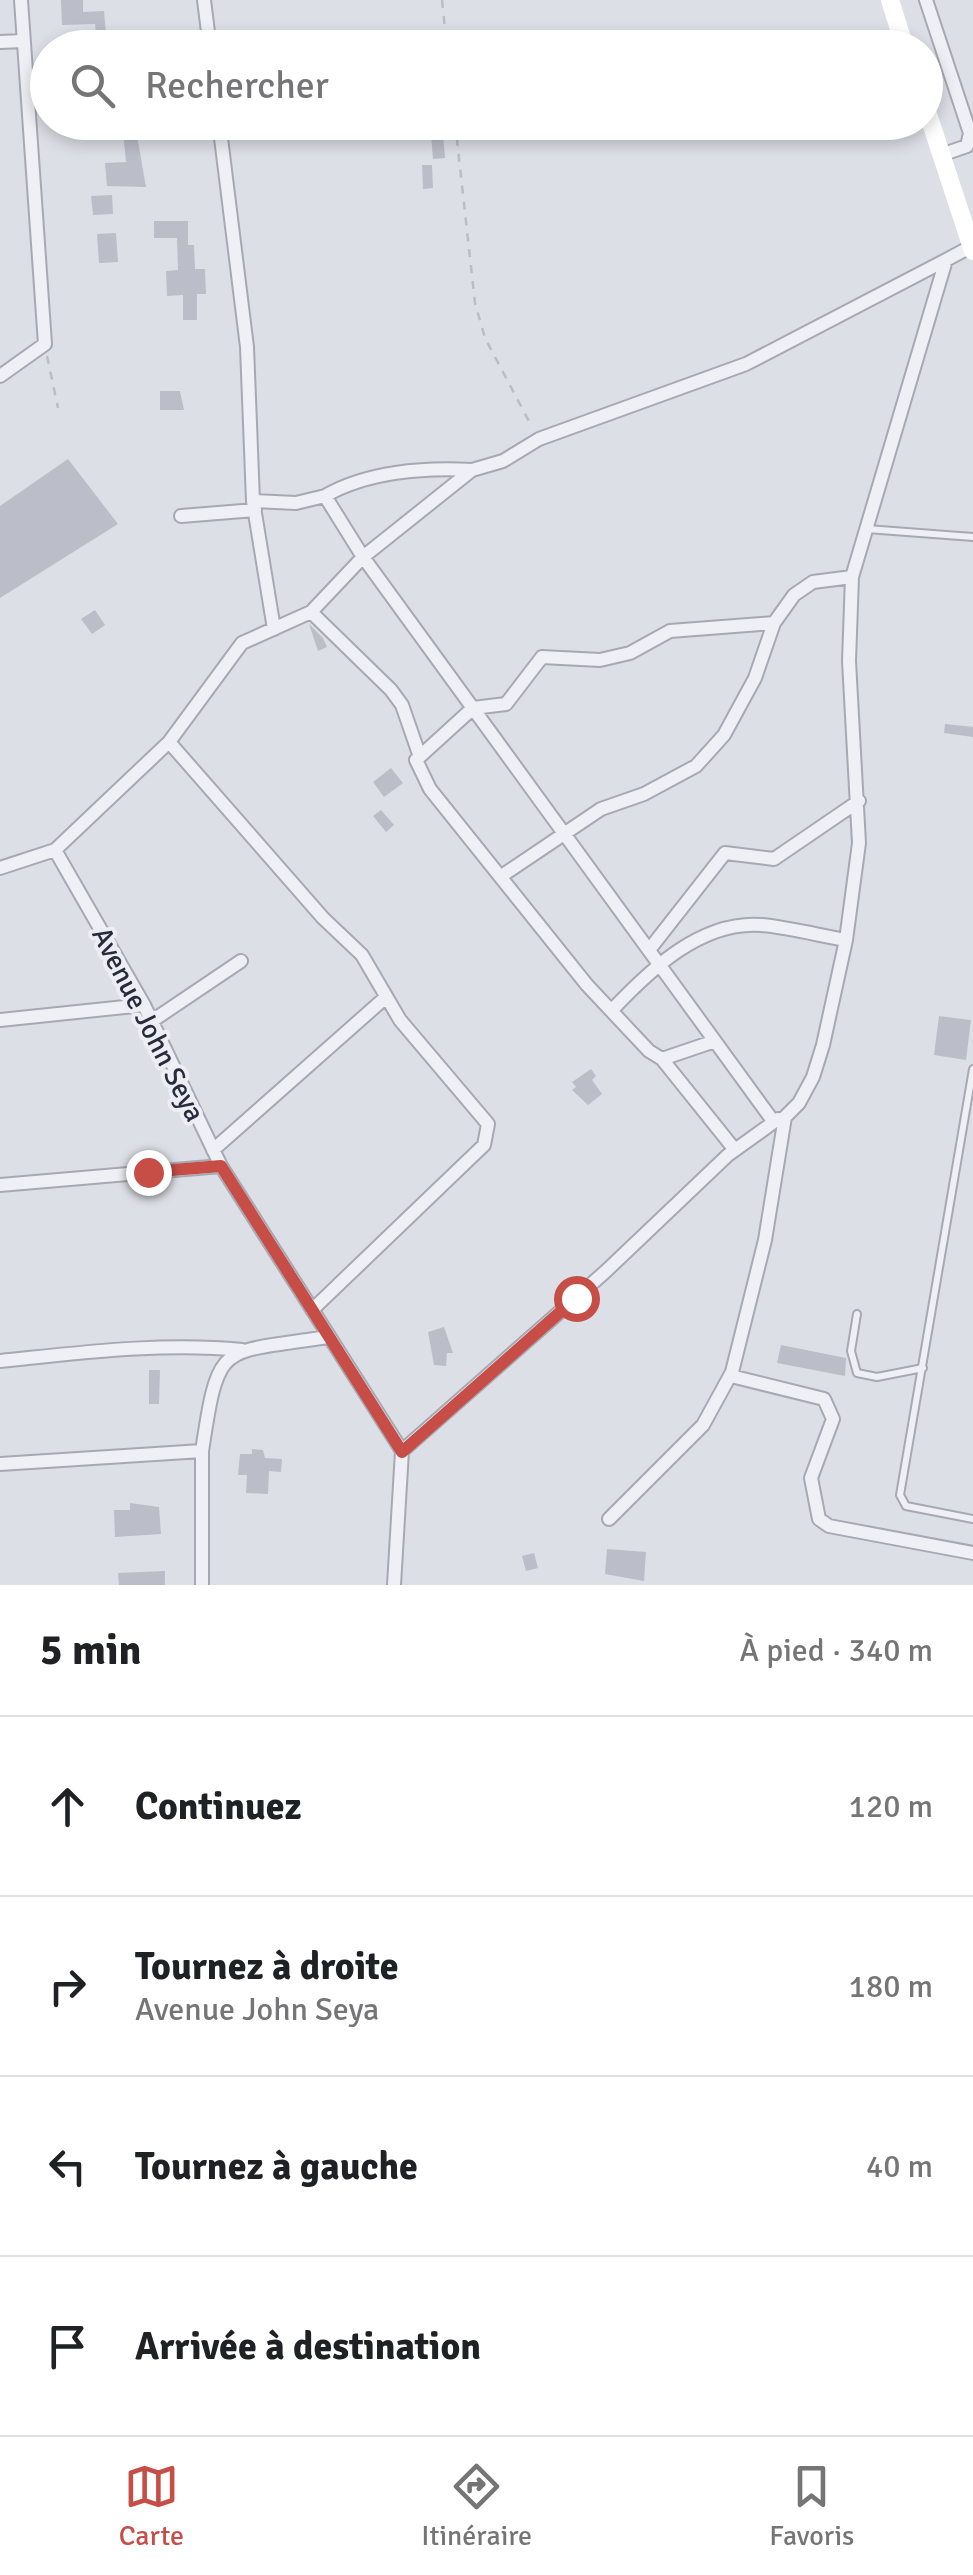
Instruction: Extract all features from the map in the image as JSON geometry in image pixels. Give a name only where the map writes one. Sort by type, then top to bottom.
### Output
[{"type":"street","points":[[21,0],[30,137]]},
{"type":"street","points":[[204,0],[208,30]]},
{"type":"street","points":[[890,0],[900,30]]},
{"type":"street","points":[[926,0],[936,30]]},
{"type":"street","points":[[0,42],[23,41]]},
{"type":"street","points":[[941,155],[967,146],[970,133],[943,51]]},
{"type":"street","points":[[0,376],[45,344],[30,140]]},
{"type":"street","points":[[221,140],[247,347],[254,505],[274,630]]},
{"type":"street","points":[[181,516],[296,503],[340,487],[409,472],[472,470],[503,461],[538,438],[746,364],[972,248],[968,220],[936,140]]},
{"type":"street","points":[[394,1585],[402,1452],[734,1150],[779,1119],[813,1077],[846,940],[859,843],[849,661],[852,576],[946,260]]},
{"type":"street","points":[[0,868],[54,850],[169,742],[226,659],[242,643],[311,612],[362,557],[472,470]]},
{"type":"street","points":[[324,496],[362,557],[715,1041],[779,1119],[765,1240],[732,1372],[703,1425],[609,1519]]},
{"type":"street","points":[[503,875],[601,809],[644,794],[696,766],[724,735],[755,678],[774,623],[794,596],[813,582],[852,576]]},
{"type":"street","points":[[311,612],[402,705],[419,754],[416,768],[430,789],[503,875],[587,985],[649,1051],[662,1059],[734,1150]]},
{"type":"street","points":[[419,754],[473,708],[506,704],[542,657],[600,660],[630,653],[670,631],[774,623]]},
{"type":"street","points":[[169,742],[323,918],[362,955],[386,997],[488,1124],[484,1144],[312,1310]]},
{"type":"street","points":[[612,1010],[725,853],[774,860],[859,801]]},
{"type":"street","name":"Avenue John Seya","points":[[54,850],[144,1005],[221,1166],[402,1452]]},
{"type":"street","points":[[654,956],[740,926],[761,925],[846,940]]},
{"type":"street","points":[[152,1021],[241,961]]},
{"type":"street","points":[[214,1150],[386,997]]},
{"type":"street","points":[[0,1020],[144,1005]]},
{"type":"street","points":[[662,1059],[715,1041]]},
{"type":"street","points":[[0,1185],[221,1166]]},
{"type":"street","points":[[0,1361],[122,1350],[242,1350],[328,1337]]},
{"type":"street","points":[[202,1585],[202,1451],[214,1375],[224,1361],[242,1350]]},
{"type":"street","points":[[732,1372],[735,1377],[824,1399],[833,1419],[812,1478],[820,1519],[830,1526],[973,1552]]},
{"type":"street","points":[[0,1464],[202,1451]]},
{"type":"lane","points":[[865,529],[973,536]]},
{"type":"lane","points":[[973,1068],[900,1494],[906,1506],[973,1519]]},
{"type":"lane","points":[[857,1314],[851,1351],[857,1372],[877,1377],[923,1368]]},
{"type":"path","points":[[442,0],[445,30]]},
{"type":"path","points":[[457,140],[475,302],[485,338],[538,438]]},
{"type":"path","points":[[45,344],[58,408]]},
{"type":"building","points":[[61,0],[83,0],[83,12],[104,11],[106,30],[96,30],[95,24],[62,25]]},
{"type":"building","points":[[124,140],[138,140],[146,187],[107,186],[105,163],[126,162]]},
{"type":"building","points":[[431,140],[444,140],[445,158],[433,159]]},
{"type":"building","points":[[422,165],[432,165],[433,188],[423,189]]},
{"type":"building","points":[[112,195],[113,214],[93,215],[91,196]]},
{"type":"building","points":[[154,221],[188,221],[188,245],[194,245],[195,269],[205,269],[206,294],[197,294],[197,320],[183,320],[183,295],[167,296],[166,271],[178,270],[177,238],[154,238]]},
{"type":"building","points":[[116,233],[118,262],[99,263],[97,234]]},
{"type":"building","points":[[160,391],[180,391],[184,410],[160,410]]},
{"type":"building","points":[[68,459],[118,524],[0,598],[0,506]]},
{"type":"building","points":[[95,610],[105,625],[92,634],[81,619]]},
{"type":"building","points":[[309,624],[323,638],[327,647],[318,651]]},
{"type":"building","points":[[945,724],[973,727],[973,737],[944,733]]},
{"type":"building","points":[[391,768],[403,783],[384,797],[373,782]]},
{"type":"building","points":[[381,810],[394,825],[386,832],[373,816]]},
{"type":"building","points":[[939,1016],[971,1020],[966,1060],[934,1055]]},
{"type":"building","points":[[591,1069],[596,1076],[592,1080],[602,1094],[588,1105],[572,1090],[576,1087],[572,1082]]},
{"type":"building","points":[[444,1327],[453,1353],[447,1353],[446,1366],[434,1365],[428,1332]]},
{"type":"building","points":[[781,1345],[846,1358],[845,1376],[777,1363]]},
{"type":"building","points":[[149,1370],[160,1370],[159,1404],[149,1404]]},
{"type":"building","points":[[252,1449],[263,1450],[265,1458],[282,1459],[281,1472],[269,1471],[268,1494],[246,1493],[247,1475],[238,1475],[240,1454],[252,1454]]},
{"type":"building","points":[[130,1503],[159,1507],[161,1534],[115,1537],[114,1510],[130,1510]]},
{"type":"building","points":[[607,1549],[646,1552],[644,1581],[605,1574]]},
{"type":"building","points":[[534,1553],[538,1568],[526,1571],[522,1556]]},
{"type":"building","points":[[165,1571],[165,1585],[119,1585],[118,1573]]},
{"type":"route","points":[[148,1172],[221,1166],[402,1452],[576,1298]]}]
